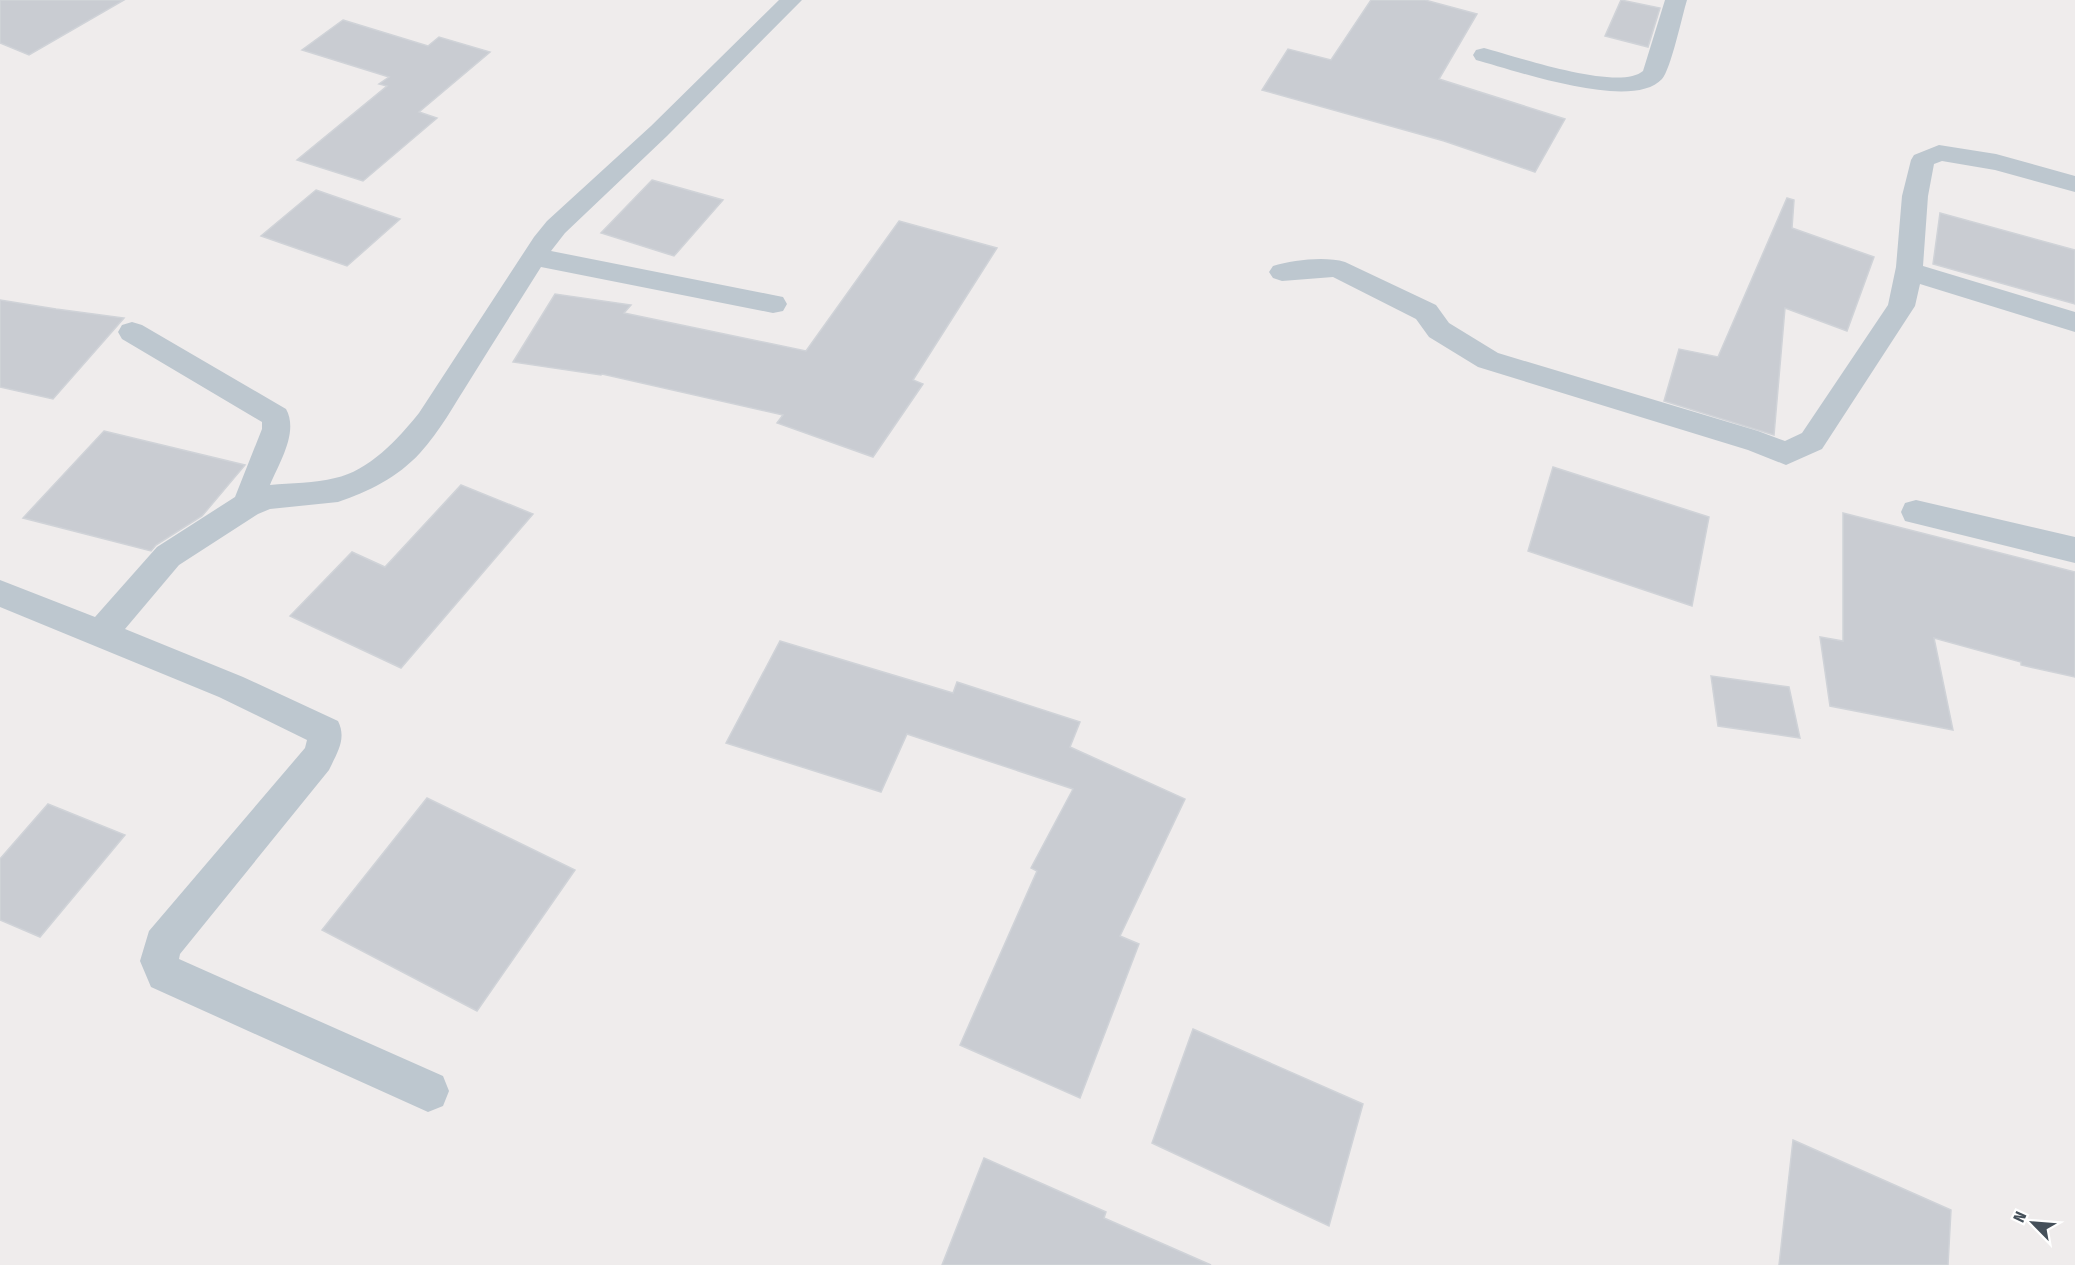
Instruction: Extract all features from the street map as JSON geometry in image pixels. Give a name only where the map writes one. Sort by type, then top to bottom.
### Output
[{"type":"street","points":[[101,634],[168,555],[247,505],[268,497],[338,490],[362,481],[409,446],[435,411],[556,227],[791,0]]},
{"type":"street","points":[[1484,55],[1585,81],[1618,84],[1645,82],[1654,74],[1676,0]]},
{"type":"street","points":[[1282,272],[1336,268],[1426,312],[1439,330],[1488,360],[1758,442],[1786,453],[1812,441],[1901,306],[1915,192],[1923,160],[1939,153],[1996,162],[2075,184]]},
{"type":"street","points":[[535,257],[773,304]]},
{"type":"street","points":[[1907,271],[2075,322]]},
{"type":"street","points":[[132,332],[276,417],[276,429],[247,505]]},
{"type":"street","points":[[1916,512],[2075,550]]},
{"type":"street","points":[[0,593],[231,687],[326,732],[324,744],[317,759],[163,945],[159,961],[165,973],[428,1091]]},
{"type":"building","points":[[0,0],[124,0],[29,55],[0,43]]},
{"type":"building","points":[[1371,0],[1425,0],[1477,14],[1439,79],[1565,119],[1535,172],[1444,141],[1262,90],[1288,49],[1331,60]]},
{"type":"building","points":[[1621,0],[1660,8],[1648,47],[1605,36]]},
{"type":"building","points":[[343,20],[428,46],[439,37],[490,52],[419,112],[437,118],[363,181],[297,160],[387,86],[379,84],[389,77],[302,50]]},
{"type":"building","points":[[652,180],[723,200],[674,256],[601,233]]},
{"type":"building","points":[[316,190],[400,219],[347,266],[261,236]]},
{"type":"building","points":[[1787,198],[1794,200],[1792,228],[1874,257],[1847,331],[1785,308],[1774,435],[1664,401],[1679,349],[1718,357]]},
{"type":"building","points":[[1940,213],[2075,250],[2075,304],[1933,264]]},
{"type":"building","points":[[899,221],[997,248],[913,380],[923,384],[873,457],[777,423],[783,415],[602,374],[513,362],[555,294],[631,305],[624,313],[806,351]]},
{"type":"building","points":[[0,300],[124,318],[53,399],[0,387]]},
{"type":"building","points":[[104,431],[245,465],[202,516],[156,545],[151,551],[23,518]]},
{"type":"building","points":[[1553,467],[1709,517],[1692,606],[1528,551]]},
{"type":"building","points":[[461,485],[533,514],[401,668],[290,616],[352,552],[385,567]]},
{"type":"building","points":[[1843,513],[2075,572],[2075,677],[2021,665],[2021,662],[1934,638],[1953,730],[1830,706],[1820,637],[1843,641]]},
{"type":"building","points":[[780,641],[953,693],[957,682],[1080,722],[1070,747],[1185,799],[1120,936],[1139,944],[1080,1098],[960,1045],[1037,871],[1031,868],[1073,789],[907,734],[881,792],[726,743]]},
{"type":"building","points":[[1711,676],[1789,687],[1800,738],[1718,726]]},
{"type":"building","points":[[427,798],[575,870],[477,1011],[322,930]]},
{"type":"building","points":[[48,804],[125,835],[40,937],[0,920],[0,859]]},
{"type":"building","points":[[1193,1029],[1363,1104],[1329,1226],[1152,1143]]},
{"type":"building","points":[[1793,1140],[1951,1210],[1948,1265],[1779,1265]]},
{"type":"building","points":[[984,1158],[1106,1212],[1104,1218],[1211,1265],[942,1265]]}]
